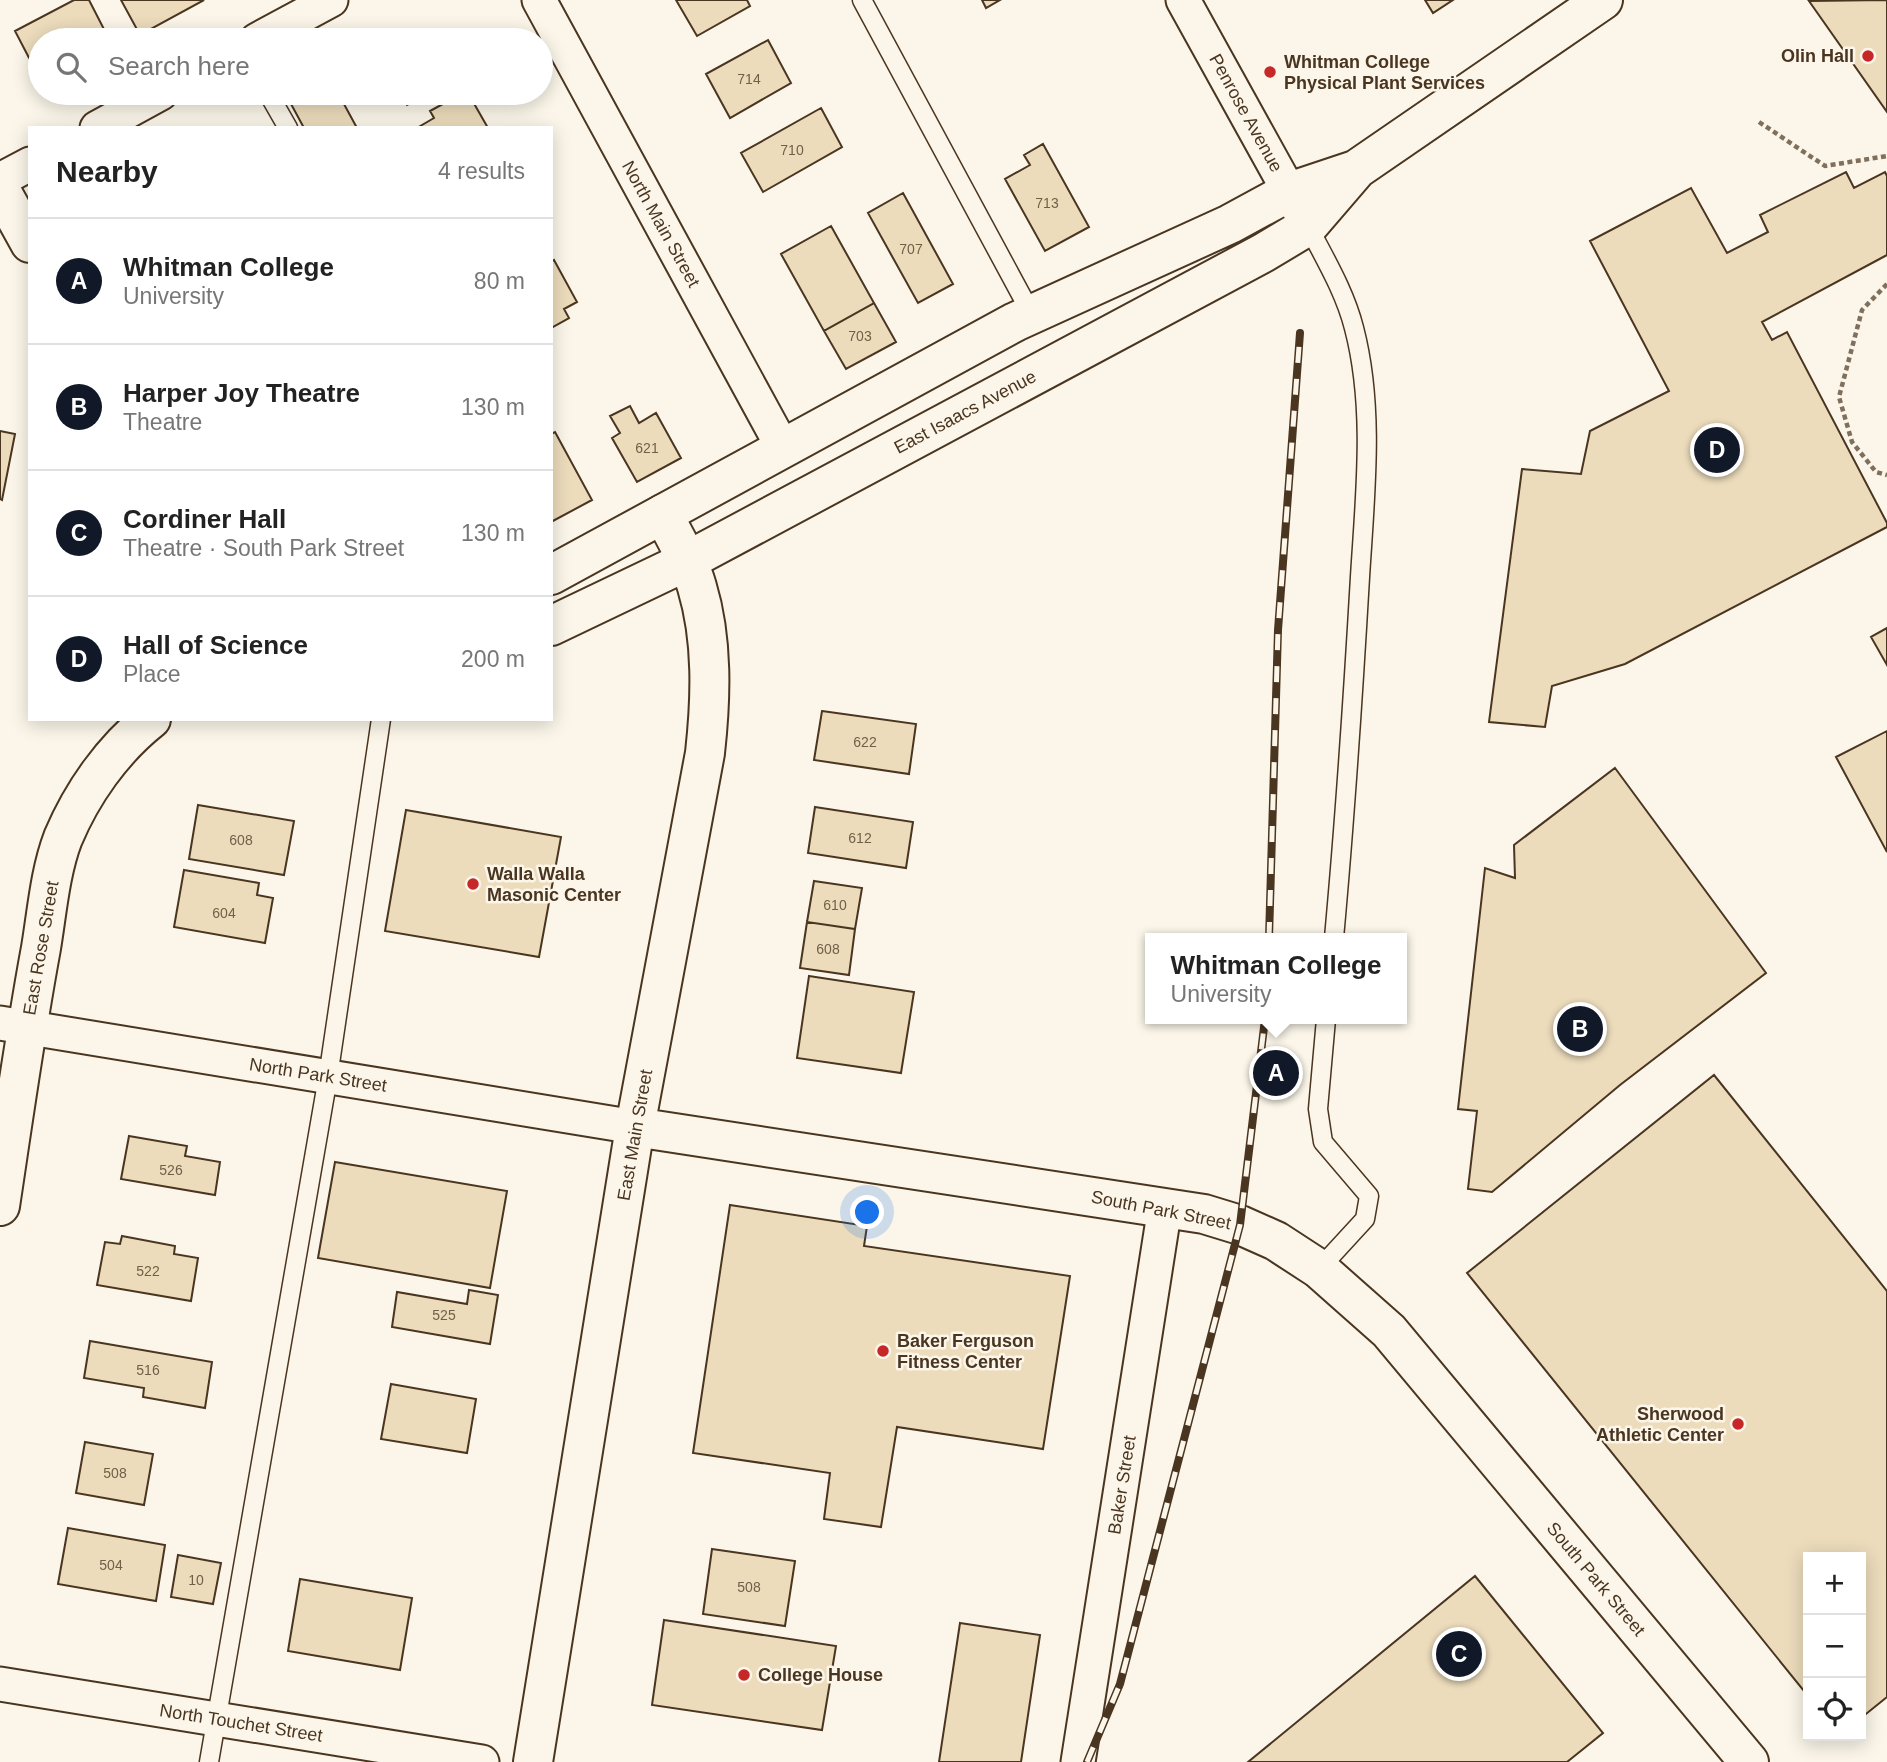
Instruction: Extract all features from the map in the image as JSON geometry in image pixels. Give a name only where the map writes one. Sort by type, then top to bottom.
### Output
[{"type":"main road","name":"East Isaacs Avenue","points":[[553,625],[687,561],[1308,226],[1357,169],[1603,0]]},
{"type":"main road","name":"East Isaacs Avenue","points":[[553,574],[1032,315],[1230,224],[1289,191],[1357,169]]},
{"type":"main road","points":[[0,189],[28,239]]},
{"type":"main road","name":"East Main Street","points":[[533,1762],[635,1127],[705,753],[709,719],[707,645],[698,589],[663,514]]},
{"type":"main road","name":"East Rose Street","points":[[0,1206],[13,1026],[62,842],[95,779],[118,750],[149,721]]},
{"type":"main road","name":"South Park Street","points":[[635,1127],[1204,1214],[1241,1225],[1276,1241],[1319,1269],[1390,1331],[1749,1762]]},
{"type":"street","points":[[279,28],[331,0]]},
{"type":"street","name":"North Main Street","points":[[539,0],[783,448]]},
{"type":"street","name":"Penrose Avenue","points":[[1182,0],[1308,226]]},
{"type":"street","points":[[101,126],[139,105]]},
{"type":"street","points":[[0,180],[28,165]]},
{"type":"street","name":"North Park Street","points":[[13,1026],[635,1127]]},
{"type":"street","name":"Baker Street","points":[[1078,1762],[1165,1208]]},
{"type":"street","name":"North Touchet Street","points":[[0,1684],[482,1762]]},
{"type":"lane","points":[[862,0],[1032,315]]},
{"type":"lane","points":[[275,105],[287,126]]},
{"type":"lane","points":[[1308,226],[1344,296],[1354,327],[1362,370],[1365,408],[1364,502],[1350,758],[1334,933]]},
{"type":"lane","points":[[209,1762],[328,1077],[381,721]]},
{"type":"lane","points":[[1319,1269],[1365,1219],[1369,1196],[1323,1142],[1318,1109],[1326,1024]]},
{"type":"path","points":[[1759,122],[1825,166],[1887,156]]},
{"type":"path","points":[[1887,284],[1862,310],[1839,397],[1852,442],[1876,472],[1887,475]]},
{"type":"building","points":[[74,0],[89,0],[103,28],[28,28],[28,56],[15,31]]},
{"type":"building","points":[[121,0],[204,0],[153,28],[136,28]]},
{"type":"building","points":[[676,0],[747,0],[750,6],[697,36]]},
{"type":"building","points":[[982,0],[1000,0],[986,8]]},
{"type":"building","points":[[1425,0],[1453,0],[1433,13]]},
{"type":"building","name":"Olin Hall","points":[[1887,0],[1887,112],[1809,1]]},
{"type":"building","points":[[768,40],[791,83],[730,118],[706,74]]},
{"type":"building","points":[[292,105],[345,105],[356,126],[303,126]]},
{"type":"building","points":[[441,105],[475,105],[487,126],[420,126],[434,118],[430,111]]},
{"type":"building","points":[[821,108],[842,147],[763,192],[741,153]]},
{"type":"building","points":[[1043,144],[1089,227],[1045,251],[1005,179],[1030,165],[1024,155]]},
{"type":"building","points":[[1846,172],[1854,188],[1885,172],[1887,176],[1887,255],[1762,322],[1772,340],[1787,332],[1887,527],[1625,664],[1552,686],[1545,727],[1489,722],[1522,469],[1581,474],[1590,431],[1669,391],[1590,241],[1691,188],[1727,253],[1768,232],[1760,215]]},
{"type":"building","points":[[903,193],[953,284],[918,303],[868,213]]},
{"type":"building","points":[[831,226],[874,303],[824,331],[781,254]]},
{"type":"building","points":[[553,261],[577,302],[564,309],[569,318],[553,327]]},
{"type":"building","points":[[874,303],[896,342],[846,369],[824,331]]},
{"type":"building","points":[[630,406],[639,423],[656,413],[681,458],[637,482],[612,438],[620,433],[610,416]]},
{"type":"building","points":[[0,431],[15,434],[2,500],[0,499]]},
{"type":"building","points":[[555,432],[592,500],[553,521]]},
{"type":"building","points":[[1887,628],[1887,665],[1871,637]]},
{"type":"building","points":[[822,711],[916,724],[909,774],[814,760]]},
{"type":"building","points":[[1887,731],[1887,852],[1836,757]]},
{"type":"building","points":[[1615,768],[1766,973],[1620,1085],[1492,1192],[1468,1189],[1477,1111],[1458,1109],[1485,868],[1515,878],[1514,845]]},
{"type":"building","points":[[198,805],[294,821],[284,875],[189,859]]},
{"type":"building","points":[[815,807],[913,822],[906,868],[808,853]]},
{"type":"building","name":"Walla Walla Masonic Center","points":[[406,810],[561,837],[539,957],[385,931]]},
{"type":"building","points":[[184,870],[259,883],[257,895],[273,898],[265,943],[174,927]]},
{"type":"building","points":[[814,881],[862,888],[855,929],[807,922]]},
{"type":"building","points":[[807,922],[855,929],[849,975],[800,968]]},
{"type":"building","points":[[809,976],[914,992],[901,1073],[797,1058]]},
{"type":"building","name":"Sherwood Athletic Center","points":[[1714,1075],[1887,1291],[1887,1697],[1866,1714],[1866,1552],[1803,1552],[1803,1690],[1467,1273]]},
{"type":"building","points":[[129,1136],[187,1146],[185,1156],[220,1162],[215,1195],[121,1179]]},
{"type":"building","points":[[335,1162],[507,1191],[490,1288],[318,1258]]},
{"type":"building","name":"Baker Ferguson Fitness Center","points":[[730,1205],[867,1226],[864,1246],[1070,1276],[1043,1449],[897,1427],[881,1527],[824,1519],[830,1473],[693,1453]]},
{"type":"building","points":[[122,1236],[175,1246],[174,1254],[198,1258],[191,1301],[97,1285],[105,1242],[120,1244]]},
{"type":"building","points":[[469,1290],[498,1295],[490,1344],[392,1327],[397,1292],[467,1304]]},
{"type":"building","points":[[90,1341],[212,1362],[205,1408],[143,1397],[144,1388],[84,1378]]},
{"type":"building","points":[[391,1384],[476,1399],[467,1453],[381,1439]]},
{"type":"building","points":[[85,1442],[153,1454],[144,1505],[76,1493]]},
{"type":"building","points":[[68,1528],[165,1545],[156,1601],[58,1584]]},
{"type":"building","points":[[712,1549],[795,1561],[785,1626],[703,1614]]},
{"type":"building","points":[[178,1555],[221,1563],[213,1604],[171,1597]]},
{"type":"building","points":[[1475,1576],[1603,1733],[1567,1762],[1248,1762]]},
{"type":"building","points":[[300,1579],[412,1598],[400,1670],[288,1651]]},
{"type":"building","name":"College House","points":[[664,1620],[836,1646],[822,1730],[652,1705]]},
{"type":"building","points":[[960,1623],[1040,1635],[1021,1762],[939,1762]]},
{"type":"railway","points":[[1269,933],[1278,630],[1300,333]]},
{"type":"railway","points":[[1087,1762],[1120,1684],[1240,1225],[1264,1024]]},
{"type":"place","name":"Olin Hall","points":[[1868,56]]},
{"type":"place","name":"Whitman College Physical Plant Services","points":[[1270,72]]},
{"type":"place","name":"Hall of Science","points":[[1717,450]]},
{"type":"place","name":"Walla Walla Masonic Center","points":[[473,884]]},
{"type":"place","name":"Harper Joy Theatre","points":[[1580,1029]]},
{"type":"place","name":"Whitman College","points":[[1276,1073]]},
{"type":"place","name":"Baker Ferguson Fitness Center","points":[[883,1351]]},
{"type":"place","name":"Sherwood Athletic Center","points":[[1738,1424]]},
{"type":"place","name":"Cordiner Hall","points":[[1459,1654]]},
{"type":"place","name":"College House","points":[[744,1675]]}]
